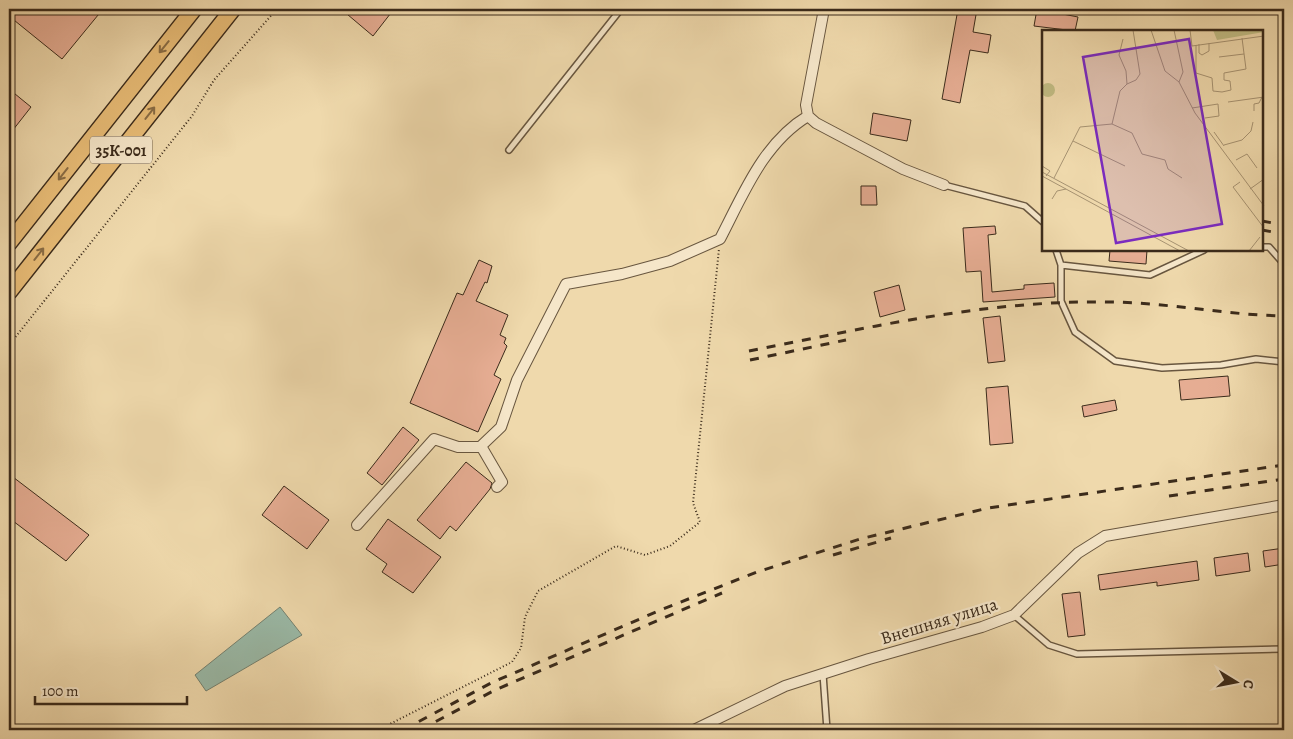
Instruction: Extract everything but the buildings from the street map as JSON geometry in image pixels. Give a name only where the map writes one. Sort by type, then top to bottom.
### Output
[{"type":"main road","name":"35К-001","points":[[9,243],[194,9]]},
{"type":"main road","name":"35К-001","points":[[9,292],[233,9]]},
{"type":"street","points":[[824,9],[806,106],[808,116],[816,123],[903,169],[944,185]]},
{"type":"street","points":[[357,525],[434,439],[458,447],[481,446],[501,427],[517,380],[566,284],[622,274],[670,261],[720,239],[749,180],[790,127],[808,116]]},
{"type":"street","points":[[481,446],[502,482],[497,487]]},
{"type":"street","name":"Внешняя улица","points":[[694,730],[785,686],[982,627],[1014,615],[1078,553],[1105,536],[1284,504]]},
{"type":"lane","points":[[509,150],[621,9]]},
{"type":"lane","points":[[944,185],[1024,206],[1042,221]]},
{"type":"lane","points":[[1263,247],[1268,247],[1284,264]]},
{"type":"lane","points":[[1056,251],[1060,265],[1061,301],[1075,332],[1115,361],[1162,368],[1220,365],[1256,359],[1284,362]]},
{"type":"lane","points":[[1060,265],[1150,275],[1202,251]]},
{"type":"lane","points":[[1014,615],[1049,645],[1077,654],[1284,649]]},
{"type":"lane","points":[[824,674],[827,730]]},
{"type":"path","points":[[9,345],[192,116],[220,72],[277,9]]},
{"type":"path","points":[[378,730],[512,662],[521,648],[525,617],[538,591],[616,546],[645,555],[670,546],[700,522],[693,503],[720,239]]},
{"type":"shaded area","points":[[280,607],[302,635],[206,691],[195,675]]},
{"type":"railway","points":[[1263,221],[1284,225]]},
{"type":"railway","points":[[1263,230],[1284,234]]},
{"type":"railway","points":[[749,351],[927,317],[1017,306],[1062,303],[1129,303],[1284,316]]},
{"type":"railway","points":[[750,360],[846,340]]},
{"type":"railway","points":[[403,730],[491,683],[663,609],[757,572],[860,539],[988,508],[1284,465]]},
{"type":"railway","points":[[1169,496],[1284,479]]},
{"type":"railway","points":[[833,555],[891,538]]},
{"type":"railway","points":[[420,730],[495,690],[722,593]]}]
